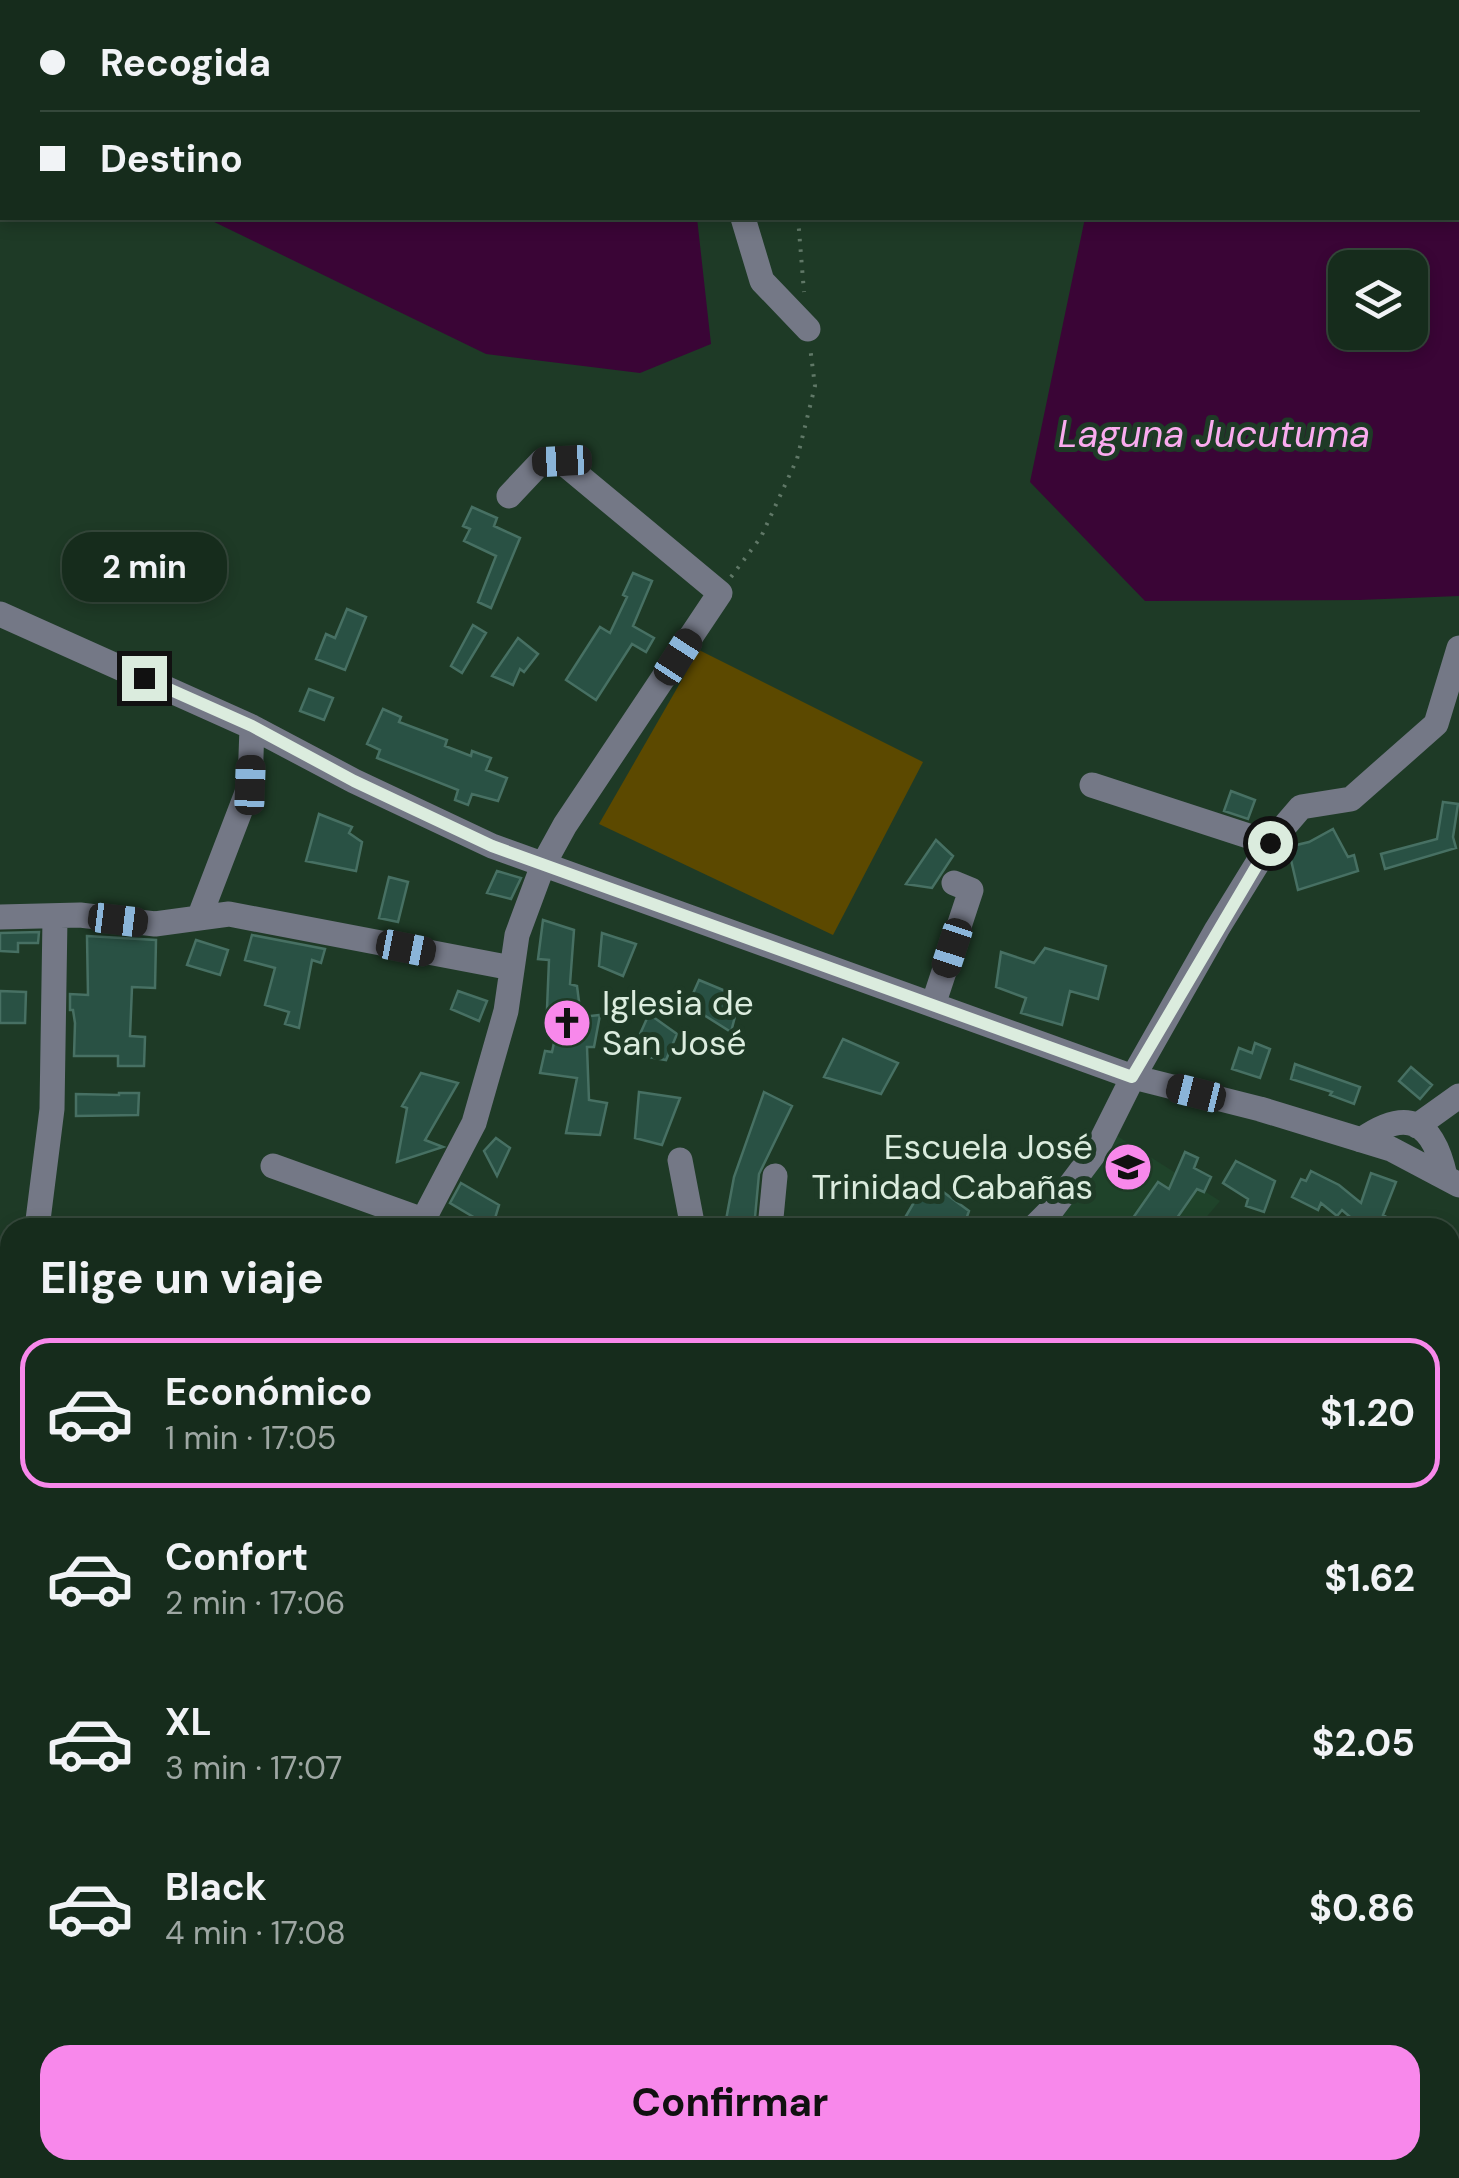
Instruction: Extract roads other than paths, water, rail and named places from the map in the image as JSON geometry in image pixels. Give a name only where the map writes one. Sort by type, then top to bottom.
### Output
[{"type":"street","points":[[744,220],[762,281],[808,329]]},
{"type":"street","points":[[424,1218],[474,1123],[506,1012],[517,935],[543,865],[565,825],[720,592],[562,461],[540,462],[509,496]]},
{"type":"street","points":[[0,614],[252,726],[354,781],[492,846],[1132,1077],[1391,1149],[1452,1180]]},
{"type":"street","points":[[1043,1218],[1096,1150],[1132,1077],[1270,843],[1301,806],[1351,799],[1436,724],[1459,648]]},
{"type":"street","points":[[198,918],[250,785],[252,726]]},
{"type":"street","points":[[1092,786],[1270,843]]},
{"type":"street","points":[[933,1005],[972,890],[954,883]]},
{"type":"street","points":[[0,917],[80,915],[155,924],[229,914],[512,968]]},
{"type":"street","points":[[39,1218],[52,1109],[55,918]]},
{"type":"street","points":[[1417,1126],[1459,1096]]},
{"type":"street","points":[[1361,1140],[1384,1124],[1400,1120],[1417,1126],[1429,1133],[1452,1180]]},
{"type":"street","points":[[680,1160],[690,1218]]},
{"type":"street","points":[[273,1166],[406,1218]]},
{"type":"street","points":[[771,1218],[775,1176]]},
{"type":"water","points":[[210,220],[697,220],[711,344],[640,373],[486,354]]},
{"type":"water","name":"Laguna Jucutuma","points":[[1085,220],[1459,220],[1459,596],[1145,601],[1030,482]]},
{"type":"place","name":"Iglesia de San José","points":[[567,1023]]},
{"type":"place","name":"Escuela José Trinidad Cabañas","points":[[1128,1167]]}]
